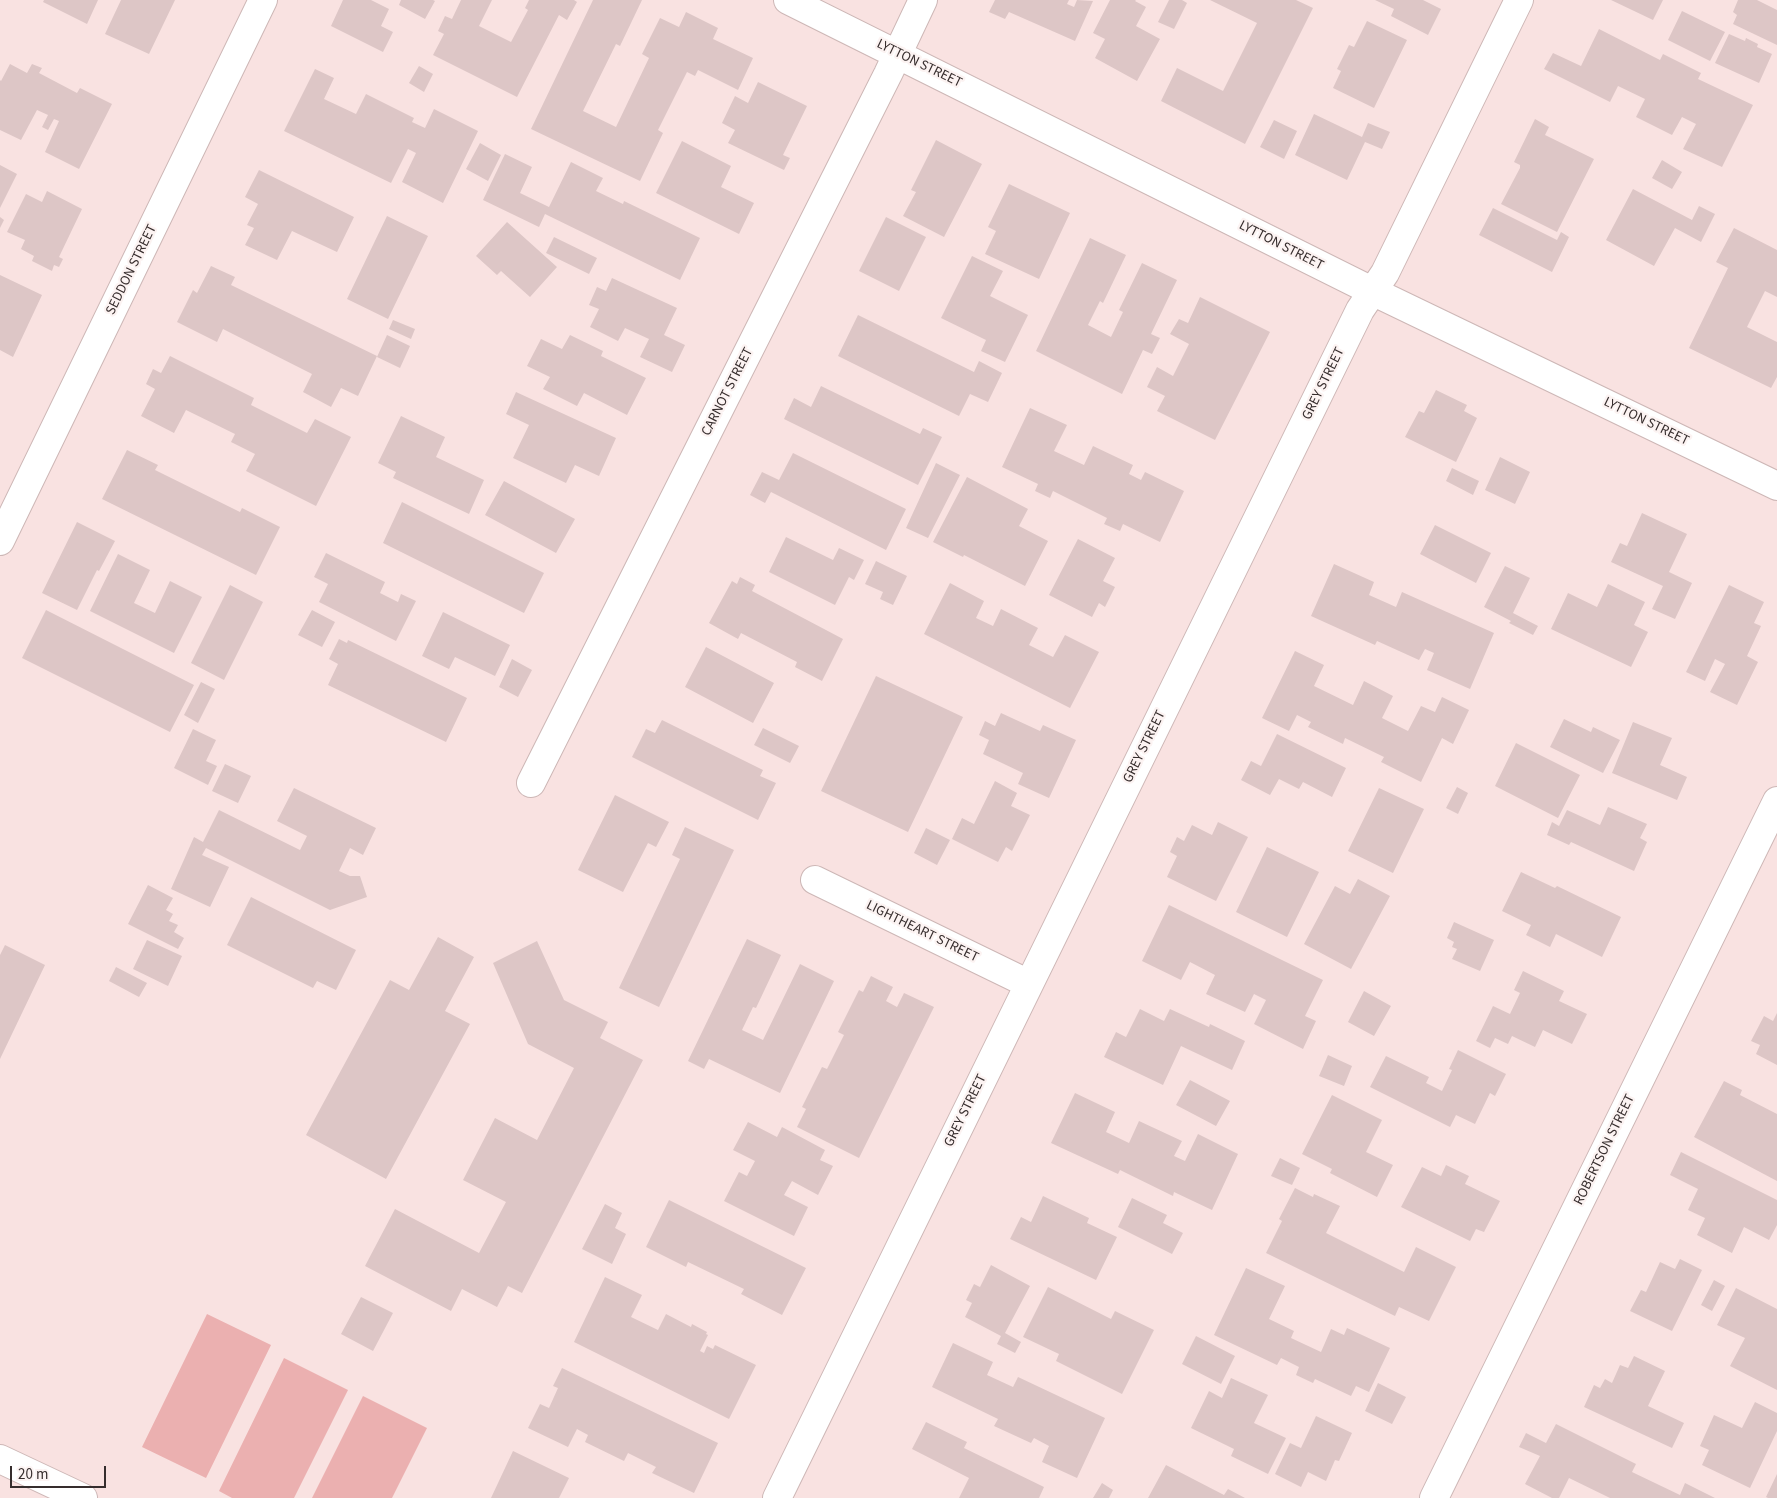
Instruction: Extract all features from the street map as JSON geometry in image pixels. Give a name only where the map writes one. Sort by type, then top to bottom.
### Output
[{"type":"street","name":"SEDDON STREET","points":[[0,541],[263,0]]},
{"type":"street","name":"LYTTON STREET","points":[[788,0],[898,53],[1372,291],[1777,486]]},
{"type":"street","name":"CARNOT STREET","points":[[531,783],[923,0]]},
{"type":"street","name":"GREY STREET","points":[[777,1498],[1360,310],[1385,273],[1519,0]]},
{"type":"street","name":"ROBERTSON STREET","points":[[1434,1498],[1777,801]]},
{"type":"street","name":"LIGHTHEART STREET","points":[[815,880],[1028,984]]},
{"type":"street","points":[[0,1459],[84,1498]]},
{"type":"shaded area","points":[[207,1314],[271,1345],[206,1478],[142,1447]]},
{"type":"shaded area","points":[[284,1358],[348,1390],[294,1498],[232,1498],[219,1491]]},
{"type":"shaded area","points":[[363,1396],[427,1428],[392,1498],[312,1498]]},
{"type":"building","points":[[44,0],[98,0],[87,24],[43,2]]},
{"type":"building","points":[[121,0],[175,0],[149,54],[105,34]]},
{"type":"building","points":[[343,0],[371,0],[389,9],[381,26],[393,32],[383,52],[331,26]]},
{"type":"building","points":[[401,0],[435,1],[425,19],[399,5]]},
{"type":"building","points":[[461,0],[492,0],[479,26],[511,42],[528,10],[525,8],[529,0],[574,0],[577,2],[567,20],[559,15],[517,97],[433,55],[444,34],[438,31],[445,16],[452,19]]},
{"type":"building","points":[[593,0],[642,0],[620,46],[616,44],[583,111],[616,127],[649,58],[642,54],[660,18],[679,27],[686,12],[718,28],[713,39],[753,58],[738,90],[698,70],[695,76],[687,72],[658,130],[663,133],[640,181],[531,129]]},
{"type":"building","points":[[995,0],[1069,0],[1067,4],[1074,7],[1077,0],[1093,1],[1075,41],[1009,12],[1005,19],[989,12]]},
{"type":"building","points":[[1110,0],[1136,0],[1146,7],[1136,26],[1160,39],[1137,81],[1095,58],[1105,39],[1093,33]]},
{"type":"building","points":[[1169,0],[1182,0],[1187,3],[1174,29],[1158,22]]},
{"type":"building","points":[[1210,0],[1296,0],[1313,8],[1245,144],[1161,101],[1177,68],[1223,91],[1257,23]]},
{"type":"building","points":[[1375,0],[1423,0],[1441,9],[1428,35],[1391,16],[1394,9]]},
{"type":"building","points":[[1611,0],[1663,0],[1653,20]]},
{"type":"building","points":[[1738,0],[1757,0],[1777,10],[1777,45],[1733,24],[1737,15],[1733,12]]},
{"type":"building","points":[[1682,11],[1725,32],[1710,61],[1668,40]]},
{"type":"building","points":[[1367,21],[1407,40],[1374,108],[1333,88],[1341,71],[1337,69],[1349,45],[1354,47]]},
{"type":"building","points":[[1599,29],[1660,60],[1663,54],[1701,73],[1698,79],[1753,105],[1722,167],[1683,149],[1696,124],[1682,117],[1672,135],[1636,117],[1645,99],[1618,86],[1610,102],[1544,69],[1553,53],[1581,66]]},
{"type":"building","points":[[1729,34],[1745,41],[1746,38],[1758,44],[1757,47],[1772,54],[1759,83],[1715,63]]},
{"type":"building","points":[[10,64],[27,73],[32,64],[42,68],[39,73],[77,93],[80,88],[112,104],[79,169],[45,152],[59,121],[54,119],[48,130],[42,127],[48,115],[37,110],[21,140],[0,130],[0,80]]},
{"type":"building","points":[[419,66],[433,74],[424,92],[409,83]]},
{"type":"building","points":[[315,69],[334,78],[324,99],[356,114],[366,94],[414,118],[412,122],[425,128],[434,109],[478,131],[443,203],[402,182],[416,153],[408,149],[391,183],[284,131]]},
{"type":"building","points":[[758,82],[807,106],[783,155],[790,158],[784,170],[728,143],[735,130],[722,123],[735,96],[748,103]]},
{"type":"building","points":[[1314,114],[1362,137],[1368,123],[1390,132],[1382,149],[1365,142],[1347,180],[1295,155]]},
{"type":"building","points":[[1535,119],[1549,127],[1545,135],[1594,159],[1557,232],[1501,204],[1520,168],[1520,165],[1514,162]]},
{"type":"building","points":[[1274,120],[1297,131],[1284,159],[1260,147]]},
{"type":"building","points":[[936,140],[982,164],[944,237],[903,216],[916,192],[911,190]]},
{"type":"building","points":[[682,141],[731,166],[721,187],[754,203],[739,234],[656,193]]},
{"type":"building","points":[[480,143],[501,155],[488,181],[466,169]]},
{"type":"building","points":[[505,154],[532,167],[520,193],[549,207],[571,162],[603,178],[596,191],[623,204],[624,201],[700,238],[680,280],[545,214],[539,227],[483,200]]},
{"type":"building","points":[[1662,160],[1682,172],[1672,189],[1652,178]]},
{"type":"building","points":[[0,165],[17,174],[0,208]]},
{"type":"building","points":[[259,170],[354,217],[337,252],[292,231],[277,260],[245,245],[254,228],[247,225],[258,204],[245,197]]},
{"type":"building","points":[[1009,184],[1070,213],[1039,279],[985,254],[996,231],[988,227]]},
{"type":"building","points":[[1633,189],[1692,220],[1699,206],[1715,214],[1701,242],[1675,228],[1654,266],[1606,240]]},
{"type":"building","points":[[47,191],[82,209],[59,257],[63,259],[59,267],[54,265],[52,271],[32,261],[34,256],[21,249],[25,240],[7,232],[26,194],[42,202]]},
{"type":"building","points":[[1493,208],[1557,240],[1561,232],[1569,237],[1552,272],[1479,235]]},
{"type":"building","points":[[387,216],[428,236],[388,319],[347,299]]},
{"type":"building","points":[[0,217],[4,220],[0,228]]},
{"type":"building","points":[[886,217],[926,237],[899,291],[859,271]]},
{"type":"building","points":[[507,222],[557,267],[530,297],[501,271],[497,275],[476,256]]},
{"type":"building","points":[[1734,228],[1777,250],[1777,297],[1765,291],[1747,327],[1777,342],[1777,377],[1771,388],[1689,348],[1728,268],[1716,262]]},
{"type":"building","points":[[554,237],[597,258],[589,274],[546,253]]},
{"type":"building","points":[[1090,238],[1126,255],[1103,303],[1100,301],[1088,325],[1111,337],[1123,312],[1119,310],[1142,263],[1177,280],[1151,334],[1160,338],[1152,354],[1143,350],[1122,394],[1036,351]]},
{"type":"building","points":[[972,256],[1003,271],[990,296],[1028,315],[1005,362],[981,351],[986,340],[941,318]]},
{"type":"building","points":[[211,266],[235,277],[231,285],[377,356],[358,396],[341,388],[331,407],[303,392],[312,374],[223,329],[217,342],[177,322],[193,290],[197,293]]},
{"type":"building","points":[[0,275],[42,295],[13,357],[0,350]]},
{"type":"building","points":[[612,278],[677,308],[664,335],[685,345],[672,372],[640,357],[649,339],[625,328],[618,341],[590,327],[599,309],[589,305],[597,287],[606,291]]},
{"type":"building","points":[[1200,297],[1270,332],[1215,440],[1157,411],[1165,396],[1147,387],[1157,367],[1173,376],[1189,344],[1170,334],[1179,319],[1188,323]]},
{"type":"building","points":[[858,315],[974,372],[979,361],[1002,373],[988,402],[970,394],[959,416],[838,356]]},
{"type":"building","points":[[393,320],[415,329],[411,339],[389,329]]},
{"type":"building","points":[[387,335],[410,346],[400,368],[377,357]]},
{"type":"building","points":[[570,335],[603,351],[601,356],[646,378],[627,415],[584,393],[577,406],[543,389],[550,377],[527,366],[541,339],[562,349]]},
{"type":"building","points":[[170,356],[254,398],[251,405],[307,433],[315,419],[351,437],[316,506],[246,471],[255,454],[231,442],[235,434],[186,410],[174,433],[141,416],[155,389],[146,384],[153,369],[161,373]]},
{"type":"building","points":[[821,386],[920,434],[923,428],[942,437],[918,485],[784,419],[794,398],[811,407]]},
{"type":"building","points":[[1436,390],[1467,405],[1464,411],[1477,418],[1456,462],[1405,437],[1419,411],[1424,413]]},
{"type":"building","points":[[516,392],[616,438],[599,476],[575,465],[566,483],[513,458],[529,425],[506,414]]},
{"type":"building","points":[[1030,408],[1067,425],[1054,451],[1084,465],[1093,446],[1133,465],[1129,474],[1141,480],[1145,472],[1184,491],[1160,542],[1123,524],[1120,531],[1104,524],[1107,518],[1053,491],[1050,498],[1035,491],[1038,484],[1002,467]]},
{"type":"building","points":[[401,416],[445,437],[436,457],[484,480],[469,514],[393,478],[396,472],[378,463]]},
{"type":"building","points":[[127,450],[158,465],[155,470],[240,512],[242,508],[280,527],[256,575],[102,499]]},
{"type":"building","points":[[793,453],[906,509],[886,550],[771,492],[765,503],[750,495],[762,472],[779,480]]},
{"type":"building","points":[[1500,457],[1530,472],[1515,504],[1485,490]]},
{"type":"building","points":[[936,463],[960,475],[928,538],[906,528]]},
{"type":"building","points":[[1452,468],[1479,481],[1473,495],[1446,481]]},
{"type":"building","points":[[967,477],[1028,509],[1019,526],[1048,541],[1025,586],[964,555],[963,557],[933,542]]},
{"type":"building","points":[[504,481],[575,519],[556,553],[485,515]]},
{"type":"building","points":[[402,502],[544,573],[524,613],[383,543]]},
{"type":"building","points":[[1642,513],[1687,534],[1669,572],[1692,583],[1675,619],[1652,609],[1663,586],[1611,562],[1620,543],[1627,546]]},
{"type":"building","points":[[77,522],[115,541],[99,571],[97,570],[77,610],[42,593]]},
{"type":"building","points":[[1435,525],[1491,553],[1476,583],[1420,554]]},
{"type":"building","points":[[786,537],[833,560],[839,548],[864,560],[854,580],[849,577],[835,605],[769,572]]},
{"type":"building","points":[[1078,539],[1115,558],[1103,581],[1115,587],[1105,607],[1099,603],[1092,617],[1049,595]]},
{"type":"building","points":[[326,553],[385,582],[380,593],[398,602],[401,594],[416,601],[396,641],[319,602],[328,584],[314,577]]},
{"type":"building","points":[[118,554],[150,570],[134,603],[155,613],[170,581],[202,597],[174,653],[90,611]]},
{"type":"building","points":[[876,561],[907,576],[893,605],[880,599],[883,592],[865,584]]},
{"type":"building","points":[[1334,564],[1374,582],[1369,595],[1396,607],[1402,592],[1494,633],[1470,689],[1427,670],[1434,653],[1425,649],[1419,660],[1377,641],[1375,645],[1311,616]]},
{"type":"building","points":[[1505,566],[1530,578],[1513,613],[1538,626],[1533,635],[1484,607]]},
{"type":"building","points":[[740,577],[755,585],[752,591],[843,639],[822,681],[795,667],[797,662],[741,633],[738,639],[709,623],[732,581],[737,584]]},
{"type":"building","points":[[950,583],[984,601],[976,618],[993,626],[1001,609],[1038,628],[1029,645],[1053,657],[1065,635],[1099,652],[1070,708],[924,634]]},
{"type":"building","points":[[1608,584],[1645,602],[1634,625],[1648,632],[1631,667],[1551,629],[1568,593],[1597,607]]},
{"type":"building","points":[[230,585],[263,602],[224,680],[191,663]]},
{"type":"building","points":[[1729,585],[1764,602],[1754,623],[1761,626],[1747,656],[1758,662],[1737,705],[1710,692],[1725,664],[1715,659],[1705,681],[1686,672]]},
{"type":"building","points":[[46,610],[194,685],[170,732],[22,658]]},
{"type":"building","points":[[312,610],[335,622],[322,647],[298,635]]},
{"type":"building","points":[[443,612],[510,645],[495,676],[455,657],[449,669],[422,656]]},
{"type":"building","points":[[339,639],[347,643],[348,640],[467,698],[446,742],[328,685],[338,664],[329,659]]},
{"type":"building","points":[[706,647],[774,683],[753,723],[685,687]]},
{"type":"building","points":[[1295,651],[1324,665],[1314,686],[1353,705],[1364,681],[1393,696],[1382,718],[1408,731],[1421,706],[1435,712],[1442,697],[1469,710],[1453,744],[1442,738],[1421,782],[1381,762],[1384,757],[1345,738],[1343,744],[1308,727],[1311,722],[1297,715],[1289,731],[1262,718]]},
{"type":"building","points":[[512,659],[532,670],[518,697],[499,687]]},
{"type":"building","points":[[876,676],[963,717],[908,832],[821,791]]},
{"type":"building","points":[[201,682],[215,689],[198,723],[184,715]]},
{"type":"building","points":[[1001,713],[1040,731],[1043,725],[1076,740],[1049,798],[1018,784],[1023,773],[983,754],[989,740],[979,735],[985,721],[995,726]]},
{"type":"building","points":[[1564,719],[1591,732],[1593,727],[1620,740],[1603,773],[1550,747]]},
{"type":"building","points":[[662,720],[763,770],[760,776],[776,783],[758,820],[632,757],[646,729],[655,733]]},
{"type":"building","points":[[1633,722],[1672,738],[1660,765],[1687,777],[1677,800],[1612,773]]},
{"type":"building","points":[[763,728],[799,746],[790,763],[754,745]]},
{"type":"building","points":[[193,729],[216,740],[206,761],[217,766],[208,785],[174,768]]},
{"type":"building","points":[[1277,734],[1346,768],[1332,797],[1303,782],[1299,789],[1279,779],[1270,795],[1241,780],[1251,761],[1261,766]]},
{"type":"building","points":[[1516,743],[1580,775],[1558,818],[1495,786]]},
{"type":"building","points":[[225,764],[251,776],[238,803],[212,791]]},
{"type":"building","points":[[995,781],[1017,793],[1011,806],[1030,815],[1012,851],[1006,847],[998,862],[952,839],[962,818],[974,824]]},
{"type":"building","points":[[1457,787],[1468,793],[1458,814],[1446,808]]},
{"type":"building","points":[[294,788],[376,828],[363,855],[350,848],[339,871],[350,876],[360,876],[367,897],[330,910],[206,848],[202,855],[229,867],[210,907],[171,889],[194,837],[203,842],[219,810],[300,850],[307,836],[277,821]]},
{"type":"building","points":[[1379,788],[1424,809],[1393,873],[1348,851]]},
{"type":"building","points":[[615,795],[669,822],[656,847],[648,843],[623,892],[578,870]]},
{"type":"building","points":[[1608,807],[1647,824],[1640,838],[1647,842],[1634,871],[1571,842],[1569,845],[1547,835],[1552,822],[1559,826],[1567,810],[1600,825]]},
{"type":"building","points":[[1218,822],[1248,837],[1216,901],[1167,877],[1177,856],[1170,852],[1177,837],[1184,841],[1192,825],[1212,835]]},
{"type":"building","points":[[685,827],[734,850],[659,1007],[619,988],[680,859],[672,855]]},
{"type":"building","points":[[926,828],[950,840],[937,865],[914,853]]},
{"type":"building","points":[[1267,847],[1319,872],[1287,937],[1236,912]]},
{"type":"building","points":[[1521,872],[1555,888],[1557,886],[1621,917],[1602,957],[1556,934],[1550,947],[1526,935],[1531,925],[1502,911]]},
{"type":"building","points":[[1358,879],[1390,896],[1351,969],[1304,944],[1335,886],[1350,894]]},
{"type":"building","points":[[148,885],[173,898],[166,910],[173,914],[169,921],[178,925],[174,932],[184,938],[178,949],[128,924]]},
{"type":"building","points":[[251,897],[356,950],[336,990],[317,981],[313,988],[227,945]]},
{"type":"building","points":[[1169,905],[1323,980],[1305,1016],[1316,1021],[1303,1049],[1254,1024],[1266,1000],[1254,994],[1245,1012],[1206,994],[1215,975],[1190,962],[1181,980],[1142,961]]},
{"type":"building","points":[[1454,922],[1494,940],[1480,971],[1452,959],[1457,949],[1452,947],[1454,942],[1447,938]]},
{"type":"building","points":[[438,937],[474,957],[445,1011],[470,1024],[386,1179],[306,1135],[390,980],[409,990]]},
{"type":"building","points":[[747,939],[781,955],[756,1008],[753,1007],[742,1030],[763,1040],[800,964],[834,981],[780,1093],[709,1059],[704,1069],[688,1061]]},
{"type":"building","points":[[147,940],[182,956],[168,986],[133,969]]},
{"type":"building","points":[[537,941],[564,1000],[608,1022],[600,1038],[643,1060],[522,1293],[508,1286],[497,1307],[462,1289],[451,1311],[365,1266],[395,1209],[479,1253],[506,1202],[463,1180],[495,1118],[537,1140],[574,1068],[528,1044],[493,963]]},
{"type":"building","points":[[5,945],[45,965],[0,1059],[0,955]]},
{"type":"building","points":[[116,967],[147,983],[139,997],[109,981]]},
{"type":"building","points":[[1523,971],[1564,991],[1559,1001],[1587,1014],[1572,1044],[1543,1030],[1535,1047],[1512,1036],[1508,1044],[1495,1038],[1490,1048],[1476,1041],[1493,1006],[1510,1014],[1520,993],[1514,990]]},
{"type":"building","points":[[871,976],[893,987],[886,1001],[897,1007],[904,993],[934,1007],[859,1158],[797,1127],[806,1109],[802,1107],[822,1067],[827,1069],[844,1035],[838,1032],[859,990],[863,992]]},
{"type":"building","points":[[1364,991],[1391,1006],[1374,1036],[1348,1022]]},
{"type":"building","points":[[1140,1009],[1164,1021],[1170,1009],[1209,1027],[1210,1024],[1245,1041],[1232,1070],[1181,1046],[1163,1085],[1104,1057],[1116,1032],[1126,1037]]},
{"type":"building","points":[[1777,1013],[1777,1065],[1756,1054],[1760,1045],[1751,1041],[1764,1016],[1773,1021]]},
{"type":"building","points":[[1458,1050],[1506,1074],[1495,1096],[1490,1093],[1475,1124],[1456,1115],[1450,1127],[1370,1087],[1386,1056],[1429,1077],[1426,1083],[1442,1091],[1452,1070],[1449,1069]]},
{"type":"building","points":[[1328,1055],[1352,1066],[1344,1086],[1319,1076]]},
{"type":"building","points":[[1190,1080],[1230,1101],[1216,1126],[1176,1105]]},
{"type":"building","points":[[1724,1081],[1742,1090],[1740,1095],[1777,1114],[1777,1181],[1694,1137]]},
{"type":"building","points":[[1075,1093],[1115,1112],[1106,1132],[1129,1143],[1139,1121],[1182,1141],[1174,1156],[1185,1161],[1198,1134],[1238,1154],[1212,1210],[1174,1192],[1173,1196],[1120,1170],[1118,1174],[1051,1143]]},
{"type":"building","points":[[1332,1095],[1382,1120],[1366,1152],[1393,1165],[1377,1197],[1330,1173],[1332,1169],[1302,1154]]},
{"type":"building","points":[[748,1122],[777,1137],[782,1127],[825,1150],[820,1160],[833,1166],[818,1195],[792,1181],[784,1195],[808,1207],[794,1236],[724,1201],[739,1172],[747,1176],[755,1161],[733,1150]]},
{"type":"building","points":[[1681,1152],[1777,1200],[1777,1225],[1769,1240],[1744,1227],[1732,1253],[1697,1235],[1705,1218],[1688,1210],[1698,1189],[1670,1175]]},
{"type":"building","points":[[1280,1158],[1300,1168],[1292,1185],[1271,1176]]},
{"type":"building","points":[[1446,1165],[1469,1176],[1465,1184],[1500,1201],[1484,1232],[1476,1229],[1470,1241],[1401,1207],[1422,1167],[1441,1176]]},
{"type":"building","points":[[1295,1188],[1313,1197],[1314,1194],[1340,1206],[1326,1233],[1404,1272],[1416,1247],[1456,1267],[1429,1321],[1399,1307],[1395,1316],[1266,1253],[1282,1221],[1279,1219]]},
{"type":"building","points":[[1043,1196],[1089,1218],[1087,1223],[1117,1237],[1096,1280],[1010,1239],[1021,1217],[1031,1222]]},
{"type":"building","points":[[1132,1198],[1167,1215],[1163,1223],[1183,1233],[1172,1254],[1118,1227]]},
{"type":"building","points":[[669,1200],[806,1268],[782,1315],[741,1294],[744,1289],[688,1262],[686,1267],[646,1247]]},
{"type":"building","points":[[605,1204],[622,1213],[615,1228],[626,1234],[612,1264],[582,1249]]},
{"type":"building","points":[[1680,1259],[1702,1270],[1672,1331],[1630,1311],[1641,1290],[1646,1292],[1660,1262],[1675,1269]]},
{"type":"building","points":[[991,1265],[1030,1286],[1005,1333],[1021,1342],[1015,1353],[997,1344],[1001,1336],[965,1317],[972,1303],[966,1300],[974,1284],[980,1287]]},
{"type":"building","points":[[1246,1268],[1285,1286],[1269,1319],[1294,1331],[1291,1338],[1321,1352],[1331,1329],[1344,1335],[1347,1328],[1390,1348],[1369,1392],[1356,1386],[1351,1396],[1315,1379],[1313,1383],[1296,1375],[1299,1367],[1281,1358],[1277,1365],[1214,1335]]},
{"type":"building","points":[[605,1277],[642,1295],[631,1317],[658,1330],[666,1314],[691,1327],[692,1324],[707,1332],[706,1334],[708,1335],[700,1351],[704,1353],[707,1346],[713,1349],[715,1345],[756,1365],[729,1419],[574,1342]]},
{"type":"building","points":[[1714,1280],[1725,1286],[1712,1311],[1701,1305]]},
{"type":"building","points":[[1048,1287],[1111,1319],[1115,1311],[1154,1330],[1122,1394],[1056,1361],[1059,1354],[1023,1337]]},
{"type":"building","points":[[1736,1288],[1777,1309],[1777,1390],[1730,1366],[1745,1338],[1717,1325]]},
{"type":"building","points":[[361,1297],[393,1313],[373,1351],[341,1334]]},
{"type":"building","points":[[1196,1336],[1235,1356],[1221,1384],[1182,1364]]},
{"type":"building","points":[[953,1343],[993,1362],[987,1375],[1013,1387],[1018,1377],[1105,1418],[1077,1478],[1042,1462],[1049,1446],[1034,1438],[1031,1443],[994,1426],[998,1419],[932,1387]]},
{"type":"building","points":[[1634,1356],[1665,1371],[1648,1406],[1684,1423],[1672,1448],[1584,1407],[1594,1385],[1600,1388],[1605,1379],[1612,1383],[1620,1365],[1628,1368]]},
{"type":"building","points":[[562,1368],[718,1443],[694,1493],[652,1473],[656,1467],[628,1453],[624,1461],[585,1442],[588,1435],[577,1429],[568,1447],[528,1428],[540,1404],[549,1408],[558,1388],[553,1386]]},
{"type":"building","points":[[1231,1378],[1268,1395],[1254,1423],[1286,1438],[1268,1474],[1231,1456],[1234,1449],[1191,1428],[1209,1391],[1222,1398]]},
{"type":"building","points":[[1378,1383],[1406,1397],[1392,1424],[1365,1411]]},
{"type":"building","points":[[1755,1402],[1777,1413],[1777,1431],[1750,1488],[1702,1465],[1709,1450],[1700,1446],[1714,1415],[1742,1428]]},
{"type":"building","points":[[1316,1416],[1352,1433],[1339,1461],[1335,1460],[1326,1481],[1308,1472],[1301,1487],[1275,1474],[1290,1443],[1301,1448]]},
{"type":"building","points":[[926,1422],[967,1442],[964,1448],[1044,1487],[1039,1498],[959,1498],[969,1478],[912,1449]]},
{"type":"building","points":[[1556,1424],[1636,1464],[1632,1472],[1680,1495],[1685,1483],[1715,1498],[1610,1498],[1569,1478],[1559,1498],[1552,1498],[1525,1484],[1540,1456],[1519,1447],[1526,1433],[1546,1443]]},
{"type":"building","points":[[513,1451],[569,1478],[559,1498],[491,1498]]},
{"type":"building","points":[[1166,1465],[1224,1495],[1228,1489],[1245,1498],[1148,1498]]},
{"type":"building","points":[[1777,1474],[1777,1498],[1768,1498],[1766,1497]]},
{"type":"building","points":[[1102,1483],[1113,1490],[1109,1498],[1093,1498]]}]
